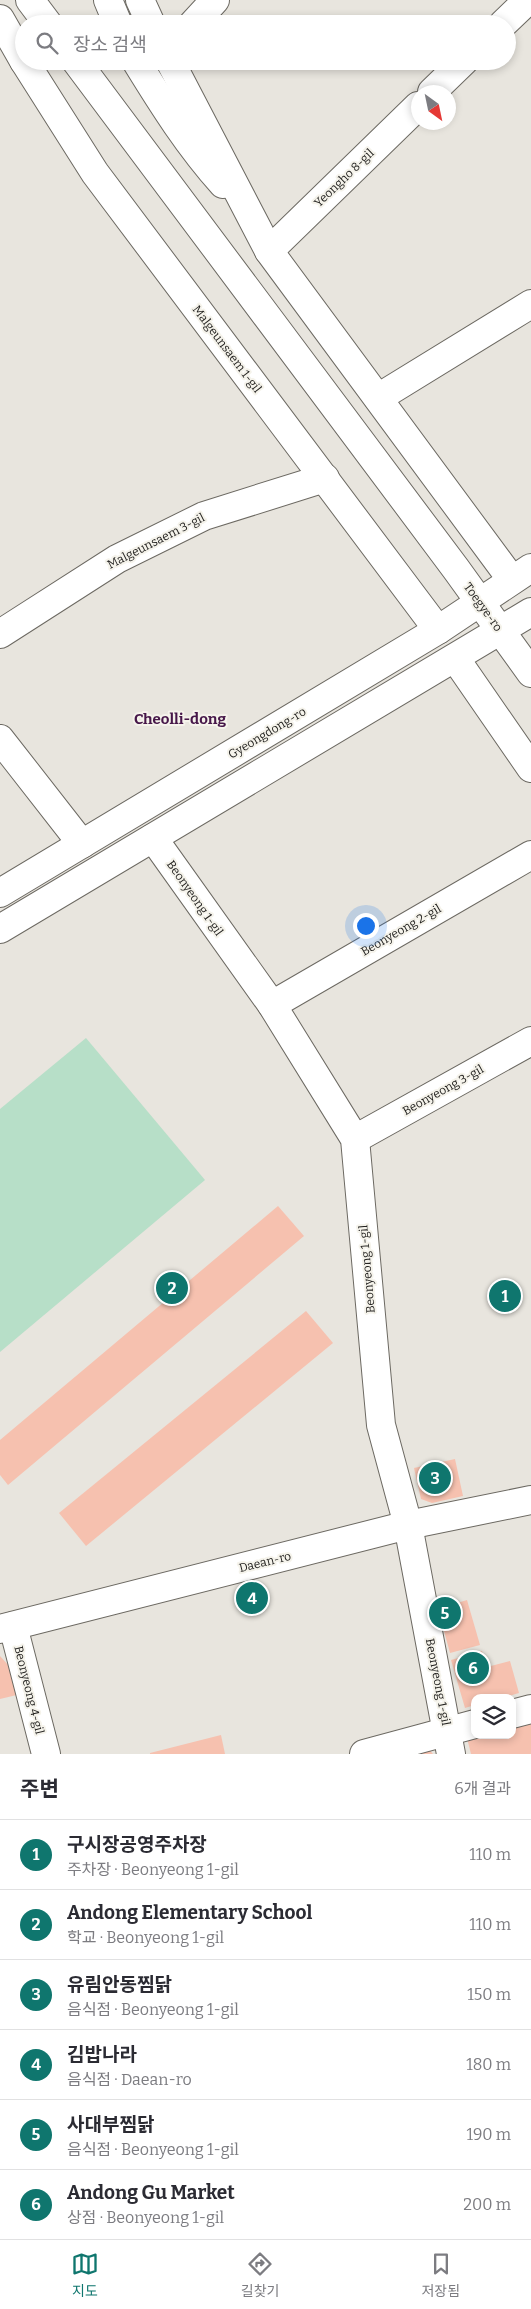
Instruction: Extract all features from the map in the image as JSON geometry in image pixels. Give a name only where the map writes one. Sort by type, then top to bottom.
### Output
[{"type":"street","points":[[30,0],[41,15]]},
{"type":"street","points":[[108,0],[114,15]]},
{"type":"street","points":[[140,0],[147,15]]},
{"type":"street","points":[[201,15],[215,0]]},
{"type":"street","points":[[512,15],[528,0]]},
{"type":"street","name":"Malgeunsaem 1-gil","points":[[0,19],[15,45]]},
{"type":"street","name":"Malgeunsaem 1-gil","points":[[30,70],[95,173],[326,478],[438,630]]},
{"type":"street","name":"Toegye-ro","points":[[83,70],[531,673]]},
{"type":"street","points":[[142,70],[171,118],[197,155],[250,214]]},
{"type":"street","points":[[175,70],[269,251],[378,398],[521,574]]},
{"type":"street","points":[[439,85],[455,70]]},
{"type":"street","name":"Yeongho 8-gil","points":[[269,251],[411,113]]},
{"type":"street","points":[[378,398],[531,304]]},
{"type":"street","name":"Malgeunsaem 3-gil","points":[[0,634],[117,559],[204,516],[326,478]]},
{"type":"street","name":"Gyeongdong-ro","points":[[0,893],[438,630],[521,574]]},
{"type":"street","points":[[0,929],[531,612]]},
{"type":"street","points":[[455,658],[531,768]]},
{"type":"street","points":[[0,739],[82,844]]},
{"type":"street","name":"Beonyeong 1-gil","points":[[153,838],[272,1005],[355,1139],[381,1424],[408,1525],[449,1743]]},
{"type":"street","name":"Beonyeong 2-gil","points":[[272,1005],[531,855]]},
{"type":"street","name":"Beonyeong 3-gil","points":[[355,1139],[531,1041]]},
{"type":"street","name":"Daean-ro","points":[[6,1627],[408,1525],[531,1500]]},
{"type":"street","name":"Beonyeong 4-gil","points":[[6,1627],[46,1754]]},
{"type":"street","points":[[516,1713],[531,1709]]},
{"type":"street","points":[[364,1754],[449,1743],[471,1727]]},
{"type":"green space","points":[[86,1038],[205,1180],[0,1352],[0,1109]]},
{"type":"building","points":[[278,1206],[304,1236],[8,1485],[0,1475],[0,1440]]},
{"type":"building","points":[[306,1311],[333,1343],[86,1546],[59,1513]]},
{"type":"building","points":[[455,1459],[463,1496],[432,1503],[421,1499],[414,1468]]},
{"type":"building","points":[[467,1600],[480,1645],[450,1653],[438,1609]]},
{"type":"building","points":[[482,1651],[487,1667],[510,1661],[519,1693],[471,1694],[471,1706],[465,1708],[451,1660]]},
{"type":"building","points":[[0,1656],[19,1677],[25,1693],[0,1699]]},
{"type":"building","points":[[531,1717],[531,1754],[471,1754],[466,1734],[471,1734],[471,1739],[516,1739],[516,1721]]},
{"type":"building","points":[[221,1735],[225,1754],[150,1754],[150,1753]]},
{"type":"building","points":[[428,1748],[433,1754],[407,1754]]},
{"type":"place","name":"Andong Elementary School","points":[[172,1288]]},
{"type":"place","name":"구시장공영주차장","points":[[505,1296]]},
{"type":"place","name":"유림안동찜닭","points":[[435,1478]]},
{"type":"place","name":"김밥나라","points":[[252,1598]]},
{"type":"place","name":"사대부찜닭","points":[[445,1613]]},
{"type":"place","name":"Andong Gu Market","points":[[473,1668]]},
{"type":"district","name":"Cheolli-dong","points":[[180,719]]}]
